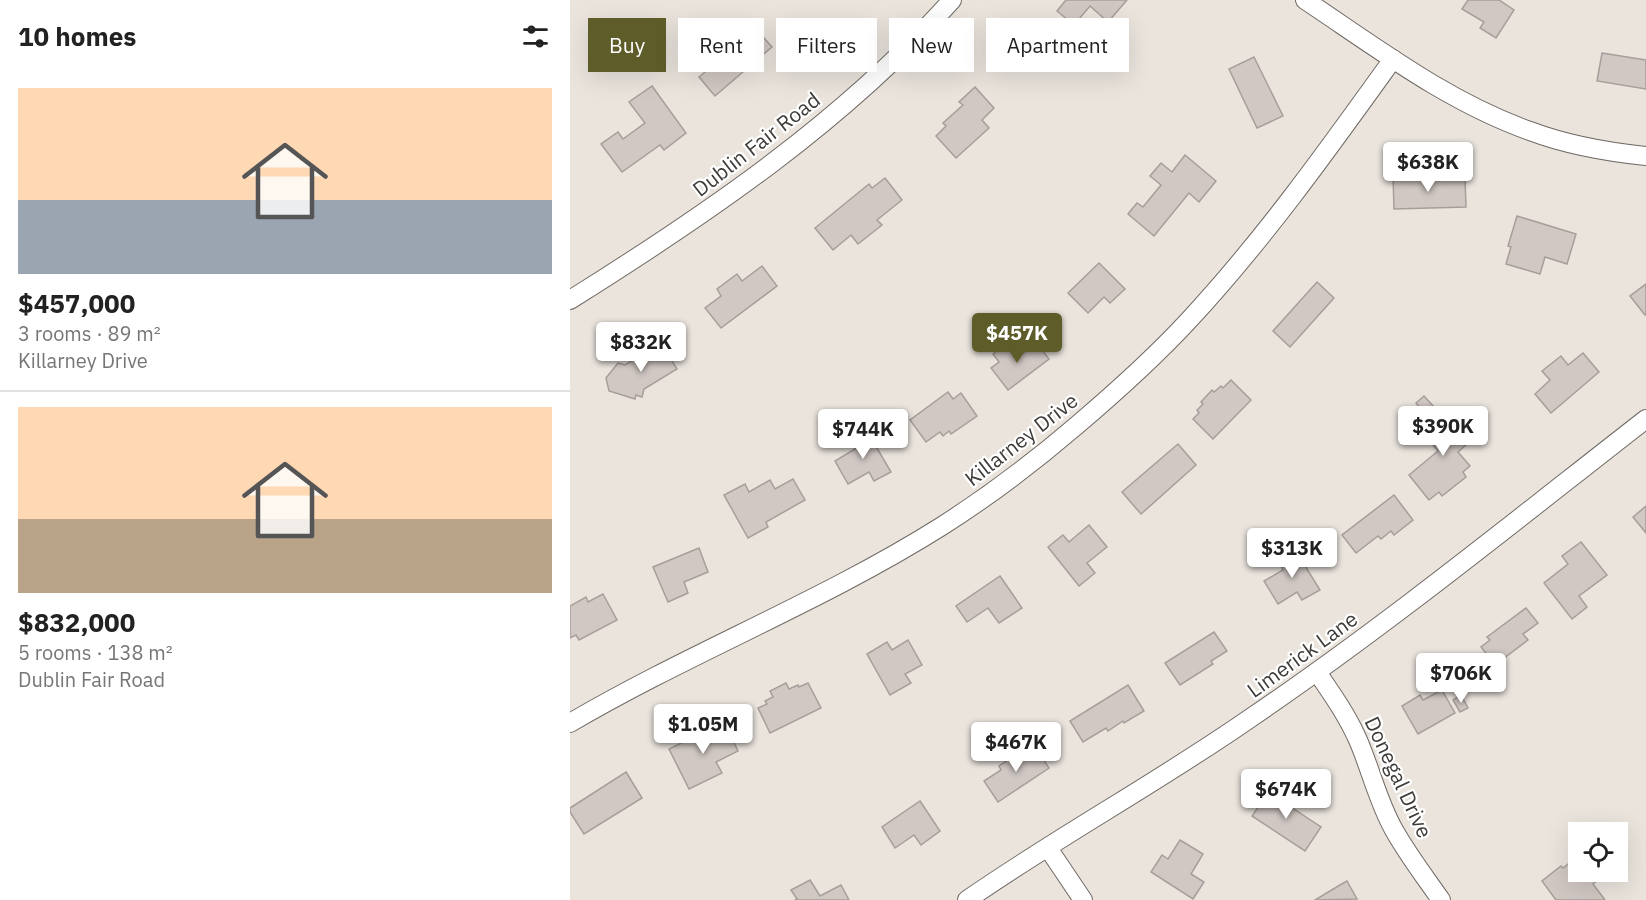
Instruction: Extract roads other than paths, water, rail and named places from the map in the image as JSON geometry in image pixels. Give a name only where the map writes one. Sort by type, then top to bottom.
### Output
[{"type":"street","name":"Dublin Fair Road","points":[[570,300],[665,240],[789,151],[898,56],[952,0]]},
{"type":"street","points":[[1305,0],[1393,59],[1458,98],[1506,122],[1570,144],[1646,156]]},
{"type":"street","name":"Killarney Drive","points":[[570,723],[663,672],[811,600],[917,542],[985,497],[1052,446],[1128,381],[1192,318],[1284,206],[1393,59]]},
{"type":"street","name":"Limerick Lane","points":[[967,900],[1197,754],[1317,672],[1428,589],[1646,419]]},
{"type":"street","name":"Donegal Drive","points":[[1317,672],[1351,726],[1394,831],[1441,900]]},
{"type":"street","points":[[1048,848],[1083,900]]}]
